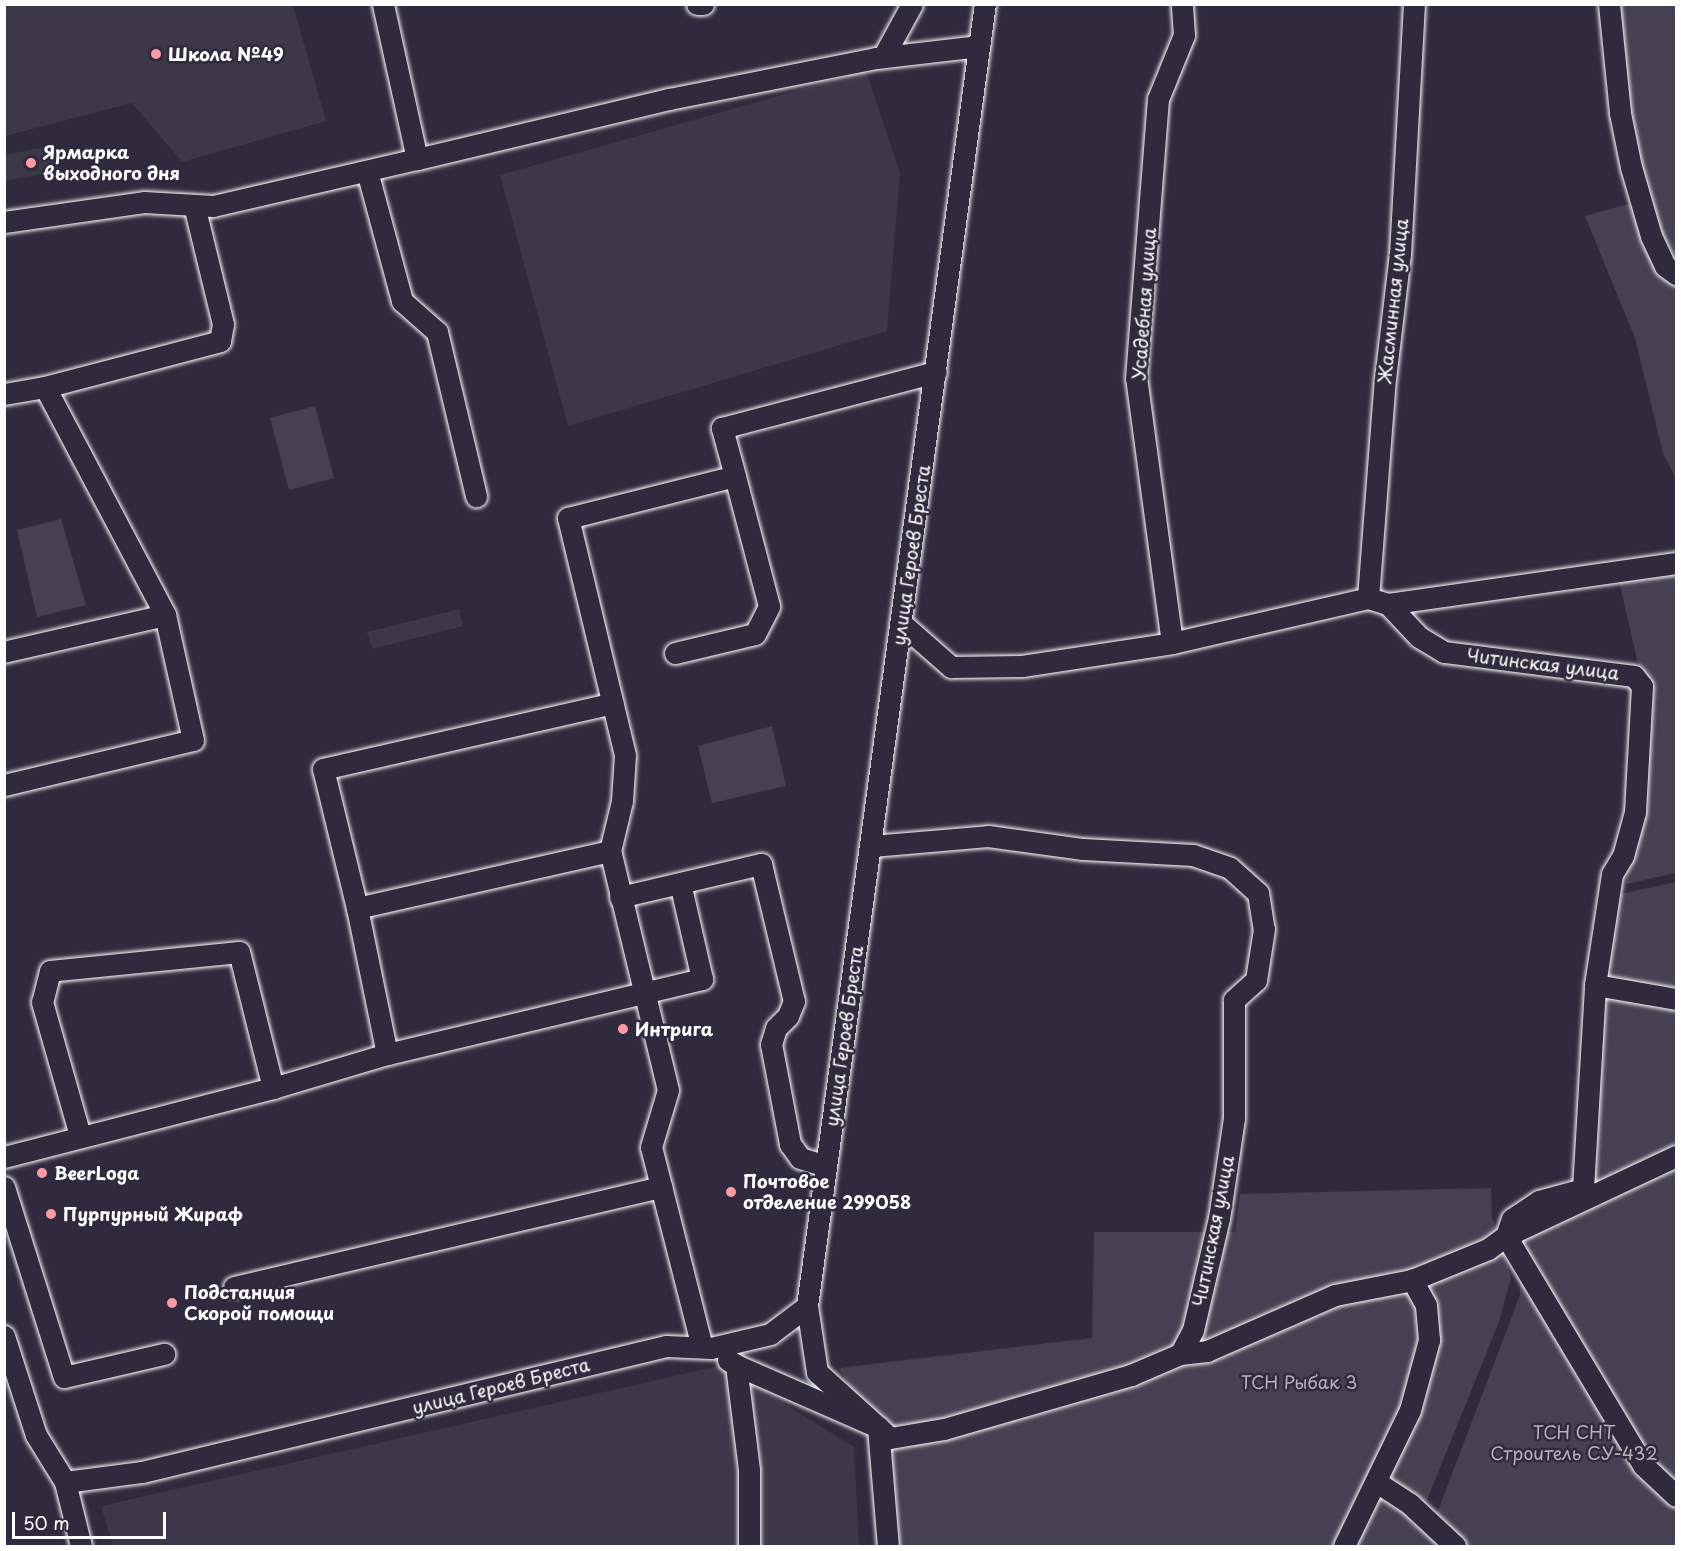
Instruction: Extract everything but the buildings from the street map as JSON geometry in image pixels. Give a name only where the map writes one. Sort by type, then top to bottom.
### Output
[{"type":"street","points":[[383,4],[417,159]]},
{"type":"street","points":[[698,4],[703,4]]},
{"type":"street","points":[[883,57],[912,4]]},
{"type":"street","name":"улица Героев Бреста","points":[[65,1482],[142,1472],[666,1346],[706,1348],[770,1334],[807,1306],[872,846],[985,4]]},
{"type":"street","name":"Усадебная улица","points":[[1172,643],[1136,378],[1158,99],[1184,35],[1182,4]]},
{"type":"street","name":"Жасминная улица","points":[[1378,601],[1385,379],[1400,254],[1414,4]]},
{"type":"street","points":[[1609,4],[1620,113],[1631,167],[1651,236],[1665,266],[1677,274]]},
{"type":"street","points":[[4,222],[144,202],[213,206],[669,99],[883,57],[979,46]]},
{"type":"street","points":[[367,171],[402,302],[437,332],[476,496]]},
{"type":"street","points":[[4,394],[45,387],[220,341],[223,324],[194,205]]},
{"type":"street","points":[[675,653],[754,634],[769,606],[722,428],[936,372]]},
{"type":"street","points":[[4,785],[193,740],[165,615],[45,387]]},
{"type":"street","points":[[735,476],[568,518],[626,755],[622,801],[610,851],[642,993],[669,1090],[651,1147],[706,1348],[736,1365],[878,1427]]},
{"type":"street","points":[[901,623],[951,667],[1022,666],[1172,643],[1378,601],[1677,563]]},
{"type":"street","name":"Читинская улица","points":[[1180,1354],[1207,1351],[1335,1295],[1412,1280],[1488,1249],[1506,1236],[1512,1219],[1539,1201],[1583,1189],[1595,985],[1612,874],[1623,856],[1635,812],[1642,686],[1634,676],[1444,652],[1419,637],[1378,601]]},
{"type":"street","points":[[4,652],[165,615]]},
{"type":"street","points":[[387,1054],[357,908],[323,769],[613,703]]},
{"type":"street","name":"Читинская улица","points":[[872,846],[988,836],[1094,850],[1193,855],[1230,868],[1258,893],[1264,929],[1256,980],[1234,1000],[1234,1118],[1219,1218],[1193,1330],[1180,1354]]},
{"type":"street","points":[[357,908],[610,851]]},
{"type":"street","points":[[620,897],[761,864],[794,1001],[788,1016],[776,1028],[771,1044],[790,1144],[800,1158],[826,1166]]},
{"type":"street","points":[[4,1157],[80,1135],[273,1088],[387,1054],[702,979],[680,883]]},
{"type":"street","points":[[80,1135],[42,1002],[50,971],[239,952],[273,1088]]},
{"type":"street","points":[[1595,985],[1677,999]]},
{"type":"street","points":[[1677,1156],[1506,1236],[1643,1465],[1677,1496]]},
{"type":"street","points":[[4,1187],[64,1377],[164,1354]]},
{"type":"street","points":[[234,1287],[661,1187]]},
{"type":"street","points":[[1344,1546],[1378,1483],[1410,1410],[1429,1340],[1426,1305],[1412,1280]]},
{"type":"street","points":[[807,1306],[817,1372],[890,1438],[944,1429],[1131,1375],[1180,1354]]},
{"type":"street","points":[[4,1336],[36,1434],[65,1482],[77,1545]]},
{"type":"street","points":[[736,1365],[749,1470],[749,1546]]},
{"type":"street","points":[[878,1427],[888,1546]]},
{"type":"street","points":[[1378,1483],[1410,1504],[1455,1546]]},
{"type":"shaded area","name":"Школа №49","points":[[5,4],[293,5],[326,121],[182,162],[132,103],[5,136]]},
{"type":"shaded area","points":[[866,71],[900,173],[887,331],[568,426],[500,175]]},
{"type":"shaded area","name":"Ярмарка выходного дня","points":[[54,145],[59,171],[5,181],[5,155]]},
{"type":"shaded area","points":[[459,609],[463,626],[372,649],[367,632]]},
{"type":"shaded area","points":[[723,1365],[854,1447],[859,1546],[113,1546],[101,1506]]},
{"type":"green space","points":[[1615,5],[1676,5],[1676,259],[1657,226],[1637,157]]},
{"type":"green space","points":[[1636,202],[1676,269],[1676,479],[1663,453],[1635,338],[1585,216]]},
{"type":"green space","points":[[315,406],[334,478],[289,490],[270,418]]},
{"type":"green space","points":[[61,519],[86,605],[37,617],[17,530]]},
{"type":"green space","points":[[1676,558],[1676,873],[1626,884],[1632,855],[1639,668],[1616,568]]},
{"type":"green space","points":[[772,726],[786,786],[712,803],[698,746]]},
{"type":"green space","name":"ТСН СНТ Строитель СУ-432","points":[[1676,882],[1676,1546],[1466,1546],[1436,1516],[1520,1295],[1520,1222],[1574,1180],[1620,894]]},
{"type":"green space","name":"ТСН Рыбак 3","points":[[1491,1188],[1492,1217],[1511,1278],[1499,1322],[1418,1522],[1439,1546],[883,1546],[885,1449],[839,1368],[1092,1338],[1094,1232],[1235,1232],[1240,1194]]},
{"type":"place","name":"Школа №49","points":[[156,54]]},
{"type":"place","name":"Ярмарка выходного дня","points":[[31,163]]},
{"type":"place","name":"Интрига","points":[[623,1029]]},
{"type":"place","name":"BeerLoga","points":[[42,1173]]},
{"type":"place","name":"Почтовое отделение 299058","points":[[731,1192]]},
{"type":"place","name":"Пурпурный Жираф","points":[[51,1214]]},
{"type":"place","name":"Подстанция Скорой помощи","points":[[172,1303]]}]
